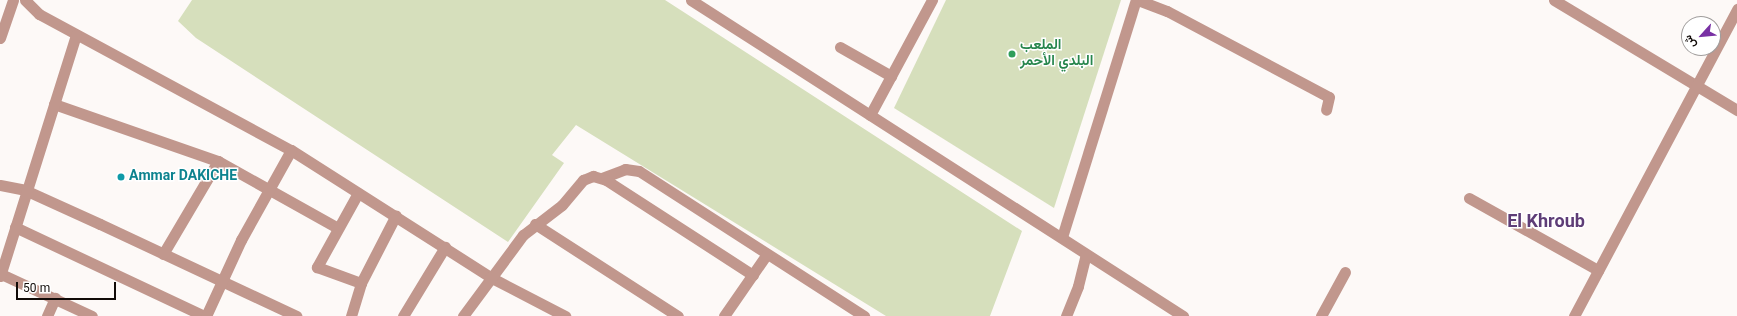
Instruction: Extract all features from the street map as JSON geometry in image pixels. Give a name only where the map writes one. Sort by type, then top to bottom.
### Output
[{"type":"street","points":[[0,38],[13,0]]},
{"type":"street","points":[[25,0],[39,14],[291,150],[358,193],[396,215],[490,277],[565,316]]},
{"type":"street","points":[[691,0],[1183,316]]},
{"type":"street","points":[[870,115],[932,0]]},
{"type":"street","points":[[1062,237],[1137,0],[1167,11],[1329,97],[1326,110]]},
{"type":"street","points":[[1554,0],[1737,110]]},
{"type":"street","points":[[1574,316],[1697,87],[1737,9]]},
{"type":"street","points":[[76,35],[25,190],[0,275],[55,298],[92,316]]},
{"type":"street","points":[[840,47],[891,76]]},
{"type":"street","points":[[54,104],[218,161],[271,189],[338,228]]},
{"type":"street","points":[[15,227],[205,316],[220,282],[291,150]]},
{"type":"street","points":[[163,254],[218,161]]},
{"type":"street","points":[[602,178],[624,169],[639,171],[864,316]]},
{"type":"street","points":[[463,316],[490,277],[535,224],[562,205],[583,180],[593,176],[602,178],[753,275]]},
{"type":"street","points":[[0,185],[25,190],[163,254],[279,312],[296,316]]},
{"type":"street","points":[[358,193],[317,267],[362,283]]},
{"type":"street","points":[[1469,198],[1598,270]]},
{"type":"street","points":[[351,316],[362,283],[396,215]]},
{"type":"street","points":[[535,224],[678,316]]},
{"type":"street","points":[[403,316],[445,247]]},
{"type":"street","points":[[724,316],[767,254]]},
{"type":"street","points":[[1066,316],[1078,286],[1086,255]]},
{"type":"street","points":[[1321,316],[1345,272]]},
{"type":"street","points":[[47,316],[55,298]]},
{"type":"green space","points":[[192,0],[665,0],[1022,231],[990,316],[886,316],[576,125],[552,155],[564,163],[508,242],[196,38],[178,21]]},
{"type":"green space","name":"الملعب البلدي الأحمر","points":[[946,0],[1121,0],[1054,208],[894,108]]},
{"type":"place","name":"الملعب البلدي الأحمر","points":[[1012,54]]},
{"type":"place","name":"Ammar DAKICHE","points":[[121,177]]},
{"type":"district","name":"El Khroub","points":[[1546,223]]}]
